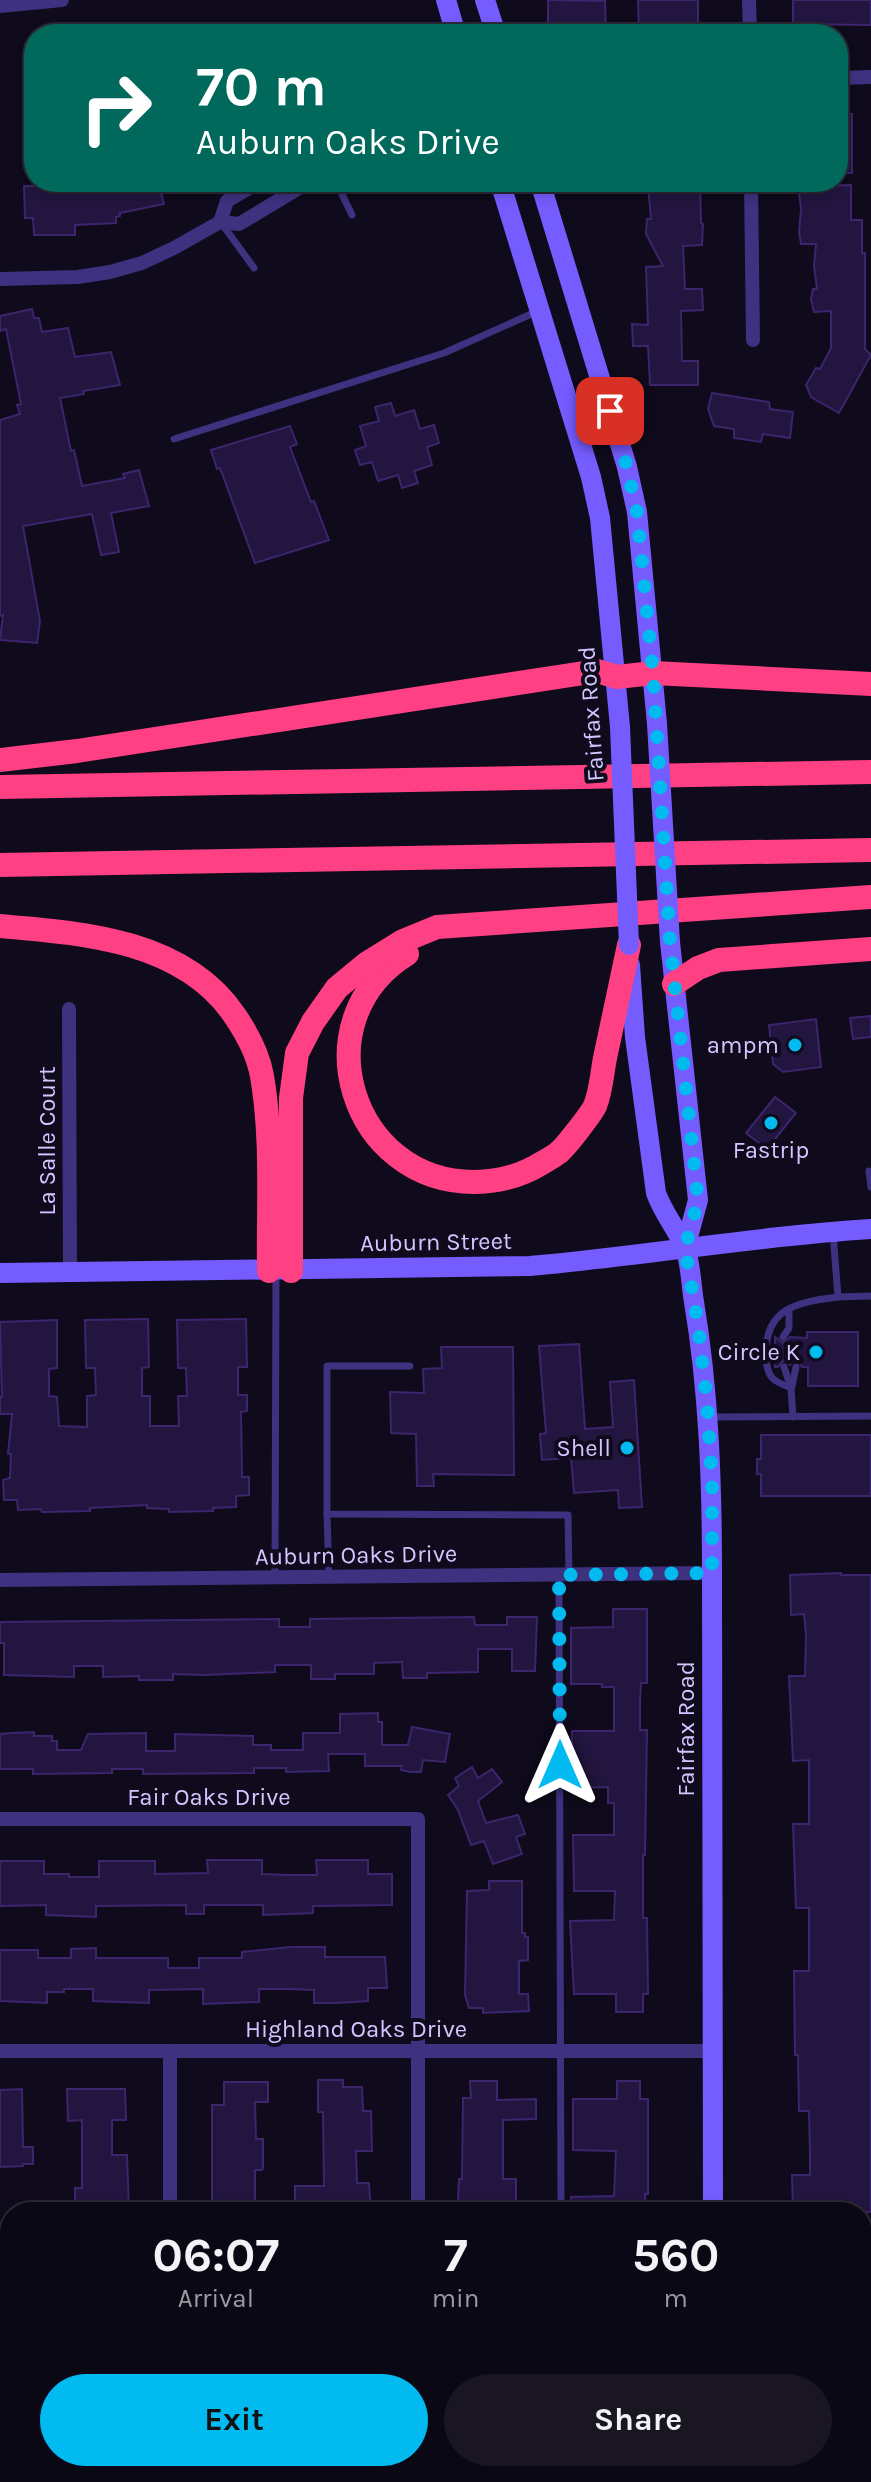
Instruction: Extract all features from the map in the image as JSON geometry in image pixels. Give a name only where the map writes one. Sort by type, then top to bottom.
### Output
[{"type":"highway","points":[[0,760],[77,751],[597,671],[617,677],[653,673],[871,684]]},
{"type":"highway","points":[[0,787],[871,772]]},
{"type":"highway","points":[[0,865],[871,850]]},
{"type":"highway","points":[[279,1271],[297,1053],[313,1022],[337,988],[366,964],[403,941],[437,927],[871,897]]},
{"type":"highway","points":[[486,923],[420,946],[392,963],[367,990],[352,1023],[348,1046],[351,1084],[363,1118],[384,1145],[414,1169],[451,1182],[487,1182],[523,1175],[560,1152],[595,1106],[629,945]]},
{"type":"highway","points":[[0,926],[73,932],[135,946],[165,958],[198,977],[226,1002],[251,1038],[262,1075],[279,1271]]},
{"type":"highway","points":[[674,984],[698,968],[719,960],[871,949]]},
{"type":"main road","points":[[446,0],[453,24]]},
{"type":"main road","points":[[485,0],[493,24]]},
{"type":"main road","name":"Fairfax Road","points":[[503,192],[591,477],[600,518],[617,677],[635,1037],[656,1193],[662,1211],[685,1248],[698,1325],[708,1417],[712,1481],[713,2202]]},
{"type":"main road","name":"Fairfax Road","points":[[543,192],[627,467],[637,512],[657,724],[670,942],[698,1200],[685,1248]]},
{"type":"main road","name":"Auburn Street","points":[[0,1273],[530,1266],[608,1259],[738,1240],[871,1229]]},
{"type":"street","points":[[0,6],[62,0]]},
{"type":"street","points":[[749,0],[750,24]]},
{"type":"street","points":[[848,78],[871,77]]},
{"type":"street","points":[[220,222],[227,201],[242,192]]},
{"type":"street","points":[[0,279],[78,277],[142,263],[220,222],[239,224],[292,192]]},
{"type":"street","points":[[751,192],[753,340]]},
{"type":"street","name":"La Salle Court","points":[[69,1009],[70,1273]]},
{"type":"street","name":"Auburn Oaks Drive","points":[[0,1580],[712,1573]]},
{"type":"street","name":"Fair Oaks Drive","points":[[0,1819],[418,1819],[418,2051]]},
{"type":"street","name":"Highland Oaks Drive","points":[[0,2051],[712,2051]]},
{"type":"street","points":[[170,2051],[170,2202]]},
{"type":"street","points":[[418,2051],[418,2202]]},
{"type":"lane","points":[[341,192],[352,215]]},
{"type":"lane","points":[[220,222],[254,268]]},
{"type":"lane","points":[[174,439],[444,353],[540,310]]},
{"type":"lane","points":[[869,1171],[871,1187]]},
{"type":"lane","points":[[833,1231],[838,1297]]},
{"type":"lane","points":[[275,1578],[279,1271]]},
{"type":"lane","points":[[791,1388],[776,1382],[767,1372],[765,1342],[770,1324],[805,1301],[871,1296]]},
{"type":"lane","points":[[783,1337],[789,1328],[789,1309]]},
{"type":"lane","points":[[789,1328],[796,1338]]},
{"type":"lane","points":[[329,1577],[327,1366],[410,1366]]},
{"type":"lane","points":[[784,1367],[791,1388],[793,1417]]},
{"type":"lane","points":[[791,1388],[796,1367]]},
{"type":"lane","points":[[708,1417],[871,1416]]},
{"type":"lane","points":[[327,1514],[568,1515],[564,1575],[561,2202]]},
{"type":"building","points":[[548,0],[605,1],[606,24],[548,24]]},
{"type":"building","points":[[638,0],[698,0],[698,24],[639,24]]},
{"type":"building","points":[[793,0],[871,0],[871,25],[793,24]]},
{"type":"building","points":[[848,114],[852,114],[852,173],[848,173]]},
{"type":"building","points":[[848,185],[851,185],[851,220],[862,220],[865,349],[871,355],[839,413],[811,397],[806,385],[816,368],[820,369],[831,348],[831,311],[814,312],[811,299],[813,289],[817,289],[814,266],[816,244],[801,244],[799,192],[848,192]]},
{"type":"building","points":[[24,192],[161,192],[164,204],[120,213],[116,223],[75,225],[75,235],[34,235],[33,218],[25,218]]},
{"type":"building","points":[[649,192],[700,192],[702,245],[683,246],[685,289],[702,289],[703,310],[681,311],[682,361],[698,361],[698,385],[650,385],[648,346],[633,346],[632,324],[648,325],[646,267],[663,266],[646,234],[647,219],[651,219]]},
{"type":"building","points":[[32,309],[34,318],[39,318],[42,332],[68,328],[75,357],[111,352],[120,385],[60,398],[82,486],[125,478],[123,474],[139,470],[149,506],[111,513],[119,552],[101,555],[92,514],[23,526],[40,621],[37,643],[0,640],[3,615],[0,616],[0,420],[20,414],[17,405],[21,404],[6,329],[0,331],[0,316]]},
{"type":"building","points":[[712,393],[769,402],[770,409],[793,412],[790,438],[763,434],[761,442],[734,438],[734,429],[714,426],[708,409]]},
{"type":"building","points":[[391,403],[395,416],[414,410],[420,429],[434,425],[439,443],[427,447],[432,465],[414,471],[418,483],[402,488],[398,475],[378,481],[372,462],[360,465],[355,450],[366,446],[360,426],[379,421],[375,407]]},
{"type":"building","points":[[290,426],[297,444],[290,447],[329,540],[255,563],[211,450]]},
{"type":"building","points":[[871,1016],[871,1037],[853,1039],[850,1018]]},
{"type":"building","name":"ampm","points":[[816,1019],[821,1067],[783,1072],[773,1064],[769,1025]]},
{"type":"building","name":"Fastrip","points":[[775,1097],[796,1113],[767,1149],[746,1133]]},
{"type":"building","points":[[148,1319],[149,1367],[142,1368],[142,1396],[150,1396],[150,1426],[179,1426],[178,1396],[187,1396],[186,1368],[178,1368],[177,1320],[246,1319],[247,1367],[238,1367],[238,1395],[247,1395],[247,1411],[241,1412],[242,1477],[249,1477],[249,1495],[236,1496],[236,1507],[169,1512],[169,1509],[147,1508],[147,1505],[42,1512],[41,1509],[18,1510],[17,1500],[4,1500],[3,1480],[10,1478],[11,1454],[8,1454],[12,1414],[0,1414],[0,1322],[57,1320],[57,1368],[49,1369],[49,1396],[57,1397],[59,1426],[87,1427],[87,1396],[96,1395],[95,1368],[86,1368],[85,1320]]},
{"type":"building","name":"Circle K","points":[[807,1332],[858,1332],[858,1386],[808,1386],[808,1367],[802,1367],[798,1361],[790,1365],[783,1361],[775,1367],[775,1337],[783,1343],[790,1337],[807,1338]]},
{"type":"building","points":[[579,1344],[585,1429],[613,1427],[610,1382],[634,1380],[642,1507],[619,1508],[618,1490],[574,1493],[571,1458],[542,1460],[540,1434],[546,1433],[539,1346]]},
{"type":"building","points":[[441,1347],[513,1347],[514,1475],[433,1474],[434,1486],[417,1486],[416,1434],[391,1433],[390,1392],[424,1393],[423,1369],[442,1368]]},
{"type":"building","points":[[761,1435],[871,1435],[871,1496],[761,1496],[757,1459],[761,1459]]},
{"type":"building","points":[[790,1575],[871,1575],[871,2202],[793,2202],[792,2175],[810,2175],[809,2111],[799,2111],[794,1971],[809,1971],[809,1908],[796,1908],[793,1824],[809,1824],[809,1760],[793,1761],[789,1676],[805,1676],[806,1635],[804,1614],[791,1615]]},
{"type":"building","points":[[613,1609],[647,1609],[647,1683],[641,1683],[640,1701],[640,1730],[647,1730],[643,1918],[647,1918],[648,1994],[643,1994],[643,2012],[616,2012],[616,1994],[574,1994],[570,1921],[614,1920],[615,1891],[574,1891],[573,1835],[614,1835],[614,1803],[608,1803],[608,1787],[572,1788],[572,1731],[614,1731],[614,1687],[571,1684],[571,1628],[613,1627]]},
{"type":"building","points":[[474,1617],[475,1625],[507,1625],[507,1617],[537,1617],[535,1671],[512,1671],[512,1649],[478,1649],[478,1672],[427,1673],[427,1678],[403,1678],[402,1662],[374,1663],[374,1674],[335,1674],[335,1679],[311,1679],[311,1665],[275,1665],[275,1672],[173,1674],[173,1680],[139,1680],[139,1676],[103,1677],[103,1666],[74,1666],[74,1677],[4,1675],[4,1643],[0,1643],[0,1622],[279,1619],[279,1627],[310,1627],[310,1619]]},
{"type":"building","points":[[378,1713],[378,1722],[382,1722],[382,1745],[408,1745],[412,1727],[450,1734],[445,1762],[423,1760],[421,1772],[410,1772],[401,1770],[402,1766],[365,1766],[365,1754],[328,1754],[329,1771],[286,1772],[286,1768],[254,1768],[254,1773],[143,1774],[143,1769],[112,1769],[112,1773],[33,1774],[33,1769],[0,1769],[0,1734],[34,1732],[34,1736],[52,1736],[52,1741],[57,1741],[57,1750],[81,1750],[88,1734],[146,1733],[146,1751],[175,1751],[175,1734],[253,1736],[253,1745],[271,1745],[271,1750],[303,1750],[303,1733],[340,1733],[340,1714]]},
{"type":"building","points":[[472,1767],[478,1778],[492,1769],[502,1782],[478,1801],[486,1823],[518,1815],[525,1834],[516,1837],[522,1854],[493,1864],[484,1841],[471,1845],[458,1810],[448,1795],[459,1786],[455,1778]]},
{"type":"building","points":[[207,1860],[262,1860],[262,1874],[317,1875],[316,1860],[368,1860],[368,1874],[392,1874],[392,1905],[313,1906],[313,1913],[263,1915],[263,1905],[204,1905],[204,1914],[186,1914],[186,1905],[96,1906],[96,1917],[46,1915],[46,1905],[0,1906],[0,1861],[44,1861],[44,1874],[99,1877],[99,1861],[155,1861],[155,1874],[208,1873]]},
{"type":"building","points":[[489,1881],[522,1881],[522,1933],[528,1937],[528,1960],[519,1961],[519,1994],[528,1994],[529,2011],[483,2013],[483,2008],[469,2008],[465,1995],[467,1891],[489,1890]]},
{"type":"building","points":[[325,1947],[325,1957],[385,1957],[387,1988],[368,1988],[368,2001],[336,2003],[314,2003],[314,1990],[290,1989],[259,1989],[259,2002],[203,2004],[203,1989],[149,1990],[149,2003],[93,2001],[93,1989],[47,1992],[47,2003],[0,2001],[0,1950],[38,1950],[38,1958],[71,1958],[71,1949],[96,1948],[96,1958],[168,1958],[168,1968],[199,1968],[199,1958],[242,1958],[242,1952]]},
{"type":"building","points":[[318,2080],[343,2080],[343,2087],[362,2087],[363,2111],[371,2111],[372,2151],[356,2151],[357,2183],[369,2183],[370,2202],[295,2202],[295,2186],[324,2186],[323,2112],[318,2112]]},
{"type":"building","points":[[470,2081],[497,2081],[497,2100],[536,2099],[536,2119],[503,2120],[503,2179],[516,2179],[516,2202],[458,2202],[459,2179],[462,2179],[463,2098],[471,2098]]},
{"type":"building","points":[[617,2081],[640,2081],[640,2099],[648,2099],[645,2202],[571,2202],[571,2197],[614,2196],[616,2151],[573,2150],[573,2099],[617,2099]]},
{"type":"building","points":[[224,2082],[268,2082],[268,2102],[255,2102],[256,2139],[263,2139],[263,2168],[255,2170],[255,2202],[212,2201],[212,2105],[224,2105]]},
{"type":"building","points":[[22,2089],[23,2147],[33,2147],[33,2164],[0,2167],[0,2090]]},
{"type":"building","points":[[67,2089],[125,2089],[126,2120],[112,2120],[112,2155],[127,2155],[129,2202],[75,2202],[75,2188],[82,2188],[82,2120],[68,2121]]},
{"type":"place","name":"ampm","points":[[795,1045]]},
{"type":"place","name":"Fastrip","points":[[771,1123]]},
{"type":"place","name":"Circle K","points":[[816,1352]]},
{"type":"place","name":"Shell","points":[[627,1448]]},
{"type":"route","points":[[560,1765],[559,1575],[712,1573],[712,1481],[707,1403],[685,1248],[698,1200],[670,942],[653,673],[637,512],[610,411]]}]
